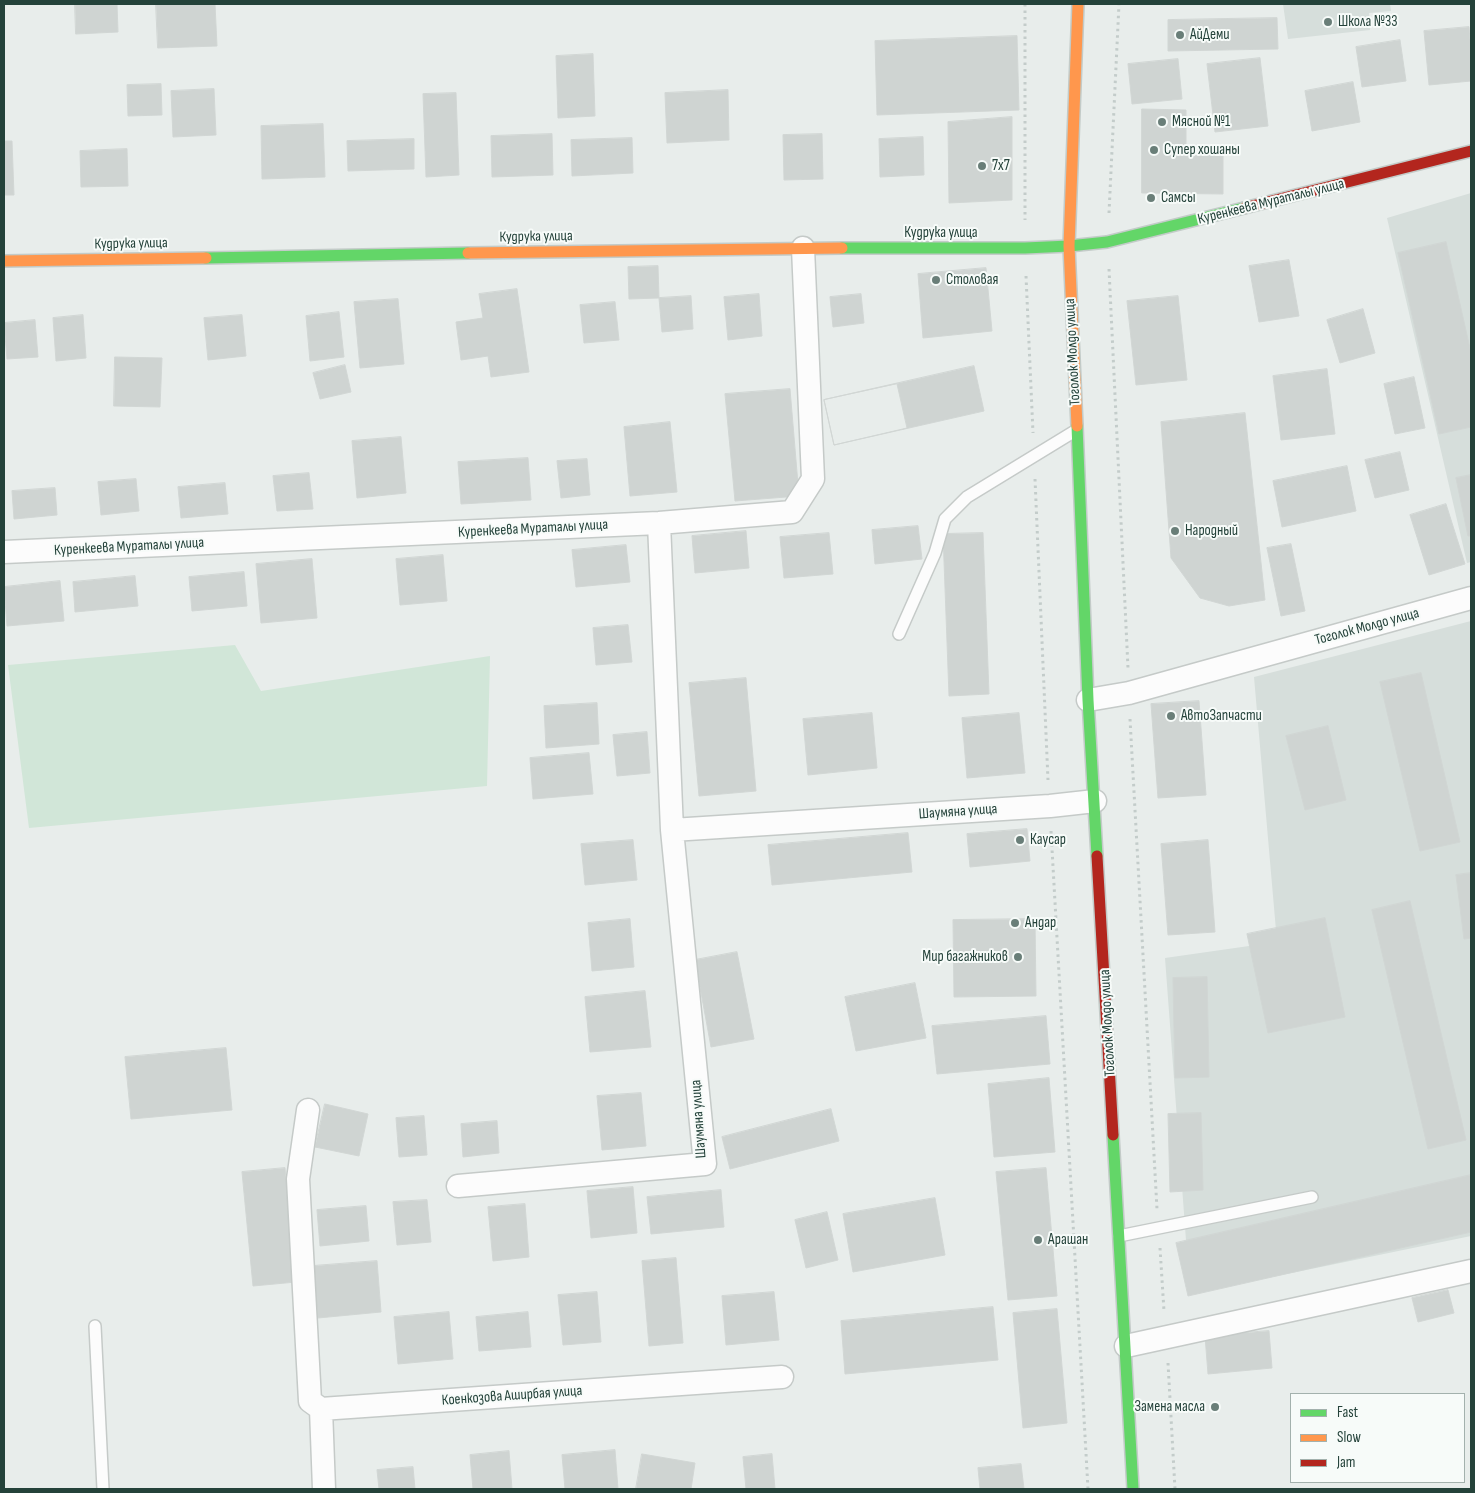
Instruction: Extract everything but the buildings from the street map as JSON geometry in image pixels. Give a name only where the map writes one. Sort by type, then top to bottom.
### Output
[{"type":"main road","name":"Тоголок Молдо улица","points":[[1078,4],[1069,246],[1088,700],[1133,1489]]},
{"type":"main road","name":"Куренкеева Мураталы улица","points":[[1069,246],[1108,242],[1471,151]]},
{"type":"main road","name":"Кудрука улица","points":[[4,261],[803,248],[1025,248],[1069,246]]},
{"type":"street","name":"Куренкеева Мураталы улица","points":[[4,552],[658,523],[792,512],[813,479],[803,248]]},
{"type":"street","name":"Шаумяна улица","points":[[458,1186],[705,1164],[672,830],[658,523]]},
{"type":"street","name":"Тоголок Молдо улица","points":[[1088,700],[1129,693],[1471,598]]},
{"type":"street","name":"Шаумяна улица","points":[[672,830],[1050,806],[1095,801]]},
{"type":"street","points":[[308,1110],[298,1180],[310,1401],[321,1409],[324,1489]]},
{"type":"street","points":[[1126,1346],[1471,1271]]},
{"type":"street","name":"Коенкозова Аширбая улица","points":[[321,1409],[782,1377]]},
{"type":"lane","points":[[899,634],[935,553],[945,519],[968,497],[1077,430]]},
{"type":"lane","points":[[1119,1236],[1312,1197]]},
{"type":"lane","points":[[94,1326],[104,1489]]},
{"type":"path","points":[[1025,4],[1025,248],[1050,806],[1088,1489]]},
{"type":"path","points":[[1119,4],[1108,242],[1129,693],[1158,1228],[1175,1489]]},
{"type":"shaded area","name":"Школа №33","points":[[1283,4],[1390,4],[1391,11],[1369,13],[1370,30],[1288,39]]},
{"type":"shaded area","points":[[1471,193],[1471,562],[1467,563],[1387,218]]},
{"type":"shaded area","points":[[1471,621],[1471,1236],[1190,1294],[1165,958],[1277,942],[1254,677]]},
{"type":"green space","points":[[235,645],[261,691],[490,656],[487,786],[29,828],[8,665]]},
{"type":"traffic: fast","points":[[842,248],[1025,248],[1069,246],[1107,242],[1244,208]]},
{"type":"traffic: fast","points":[[206,258],[468,253]]},
{"type":"traffic: fast","points":[[1077,426],[1088,700],[1097,856]]},
{"type":"traffic: fast","points":[[1113,1135],[1133,1489]]},
{"type":"traffic: slow","points":[[1077,426],[1069,246],[1078,4]]},
{"type":"traffic: slow","points":[[468,253],[842,248]]},
{"type":"traffic: slow","points":[[4,261],[206,258]]},
{"type":"traffic: jam","points":[[1244,208],[1471,151]]},
{"type":"traffic: jam","points":[[1097,856],[1113,1135]]},
{"type":"place","name":"Школа №33","points":[[1328,22]]},
{"type":"place","name":"АйДеми","points":[[1180,35]]},
{"type":"place","name":"Мясной №1","points":[[1162,122]]},
{"type":"place","name":"Супер хошаны","points":[[1154,150]]},
{"type":"place","name":"7x7","points":[[982,166]]},
{"type":"place","name":"Самсы","points":[[1151,198]]},
{"type":"place","name":"Столовая","points":[[936,280]]},
{"type":"place","name":"Народный","points":[[1175,531]]},
{"type":"place","name":"АвтоЗапчасти","points":[[1171,716]]},
{"type":"place","name":"Каусар","points":[[1020,840]]},
{"type":"place","name":"Андар","points":[[1015,923]]},
{"type":"place","name":"Мир багажников","points":[[1018,957]]},
{"type":"place","name":"Арашан","points":[[1038,1240]]},
{"type":"place","name":"Замена масла","points":[[1215,1407]]}]
